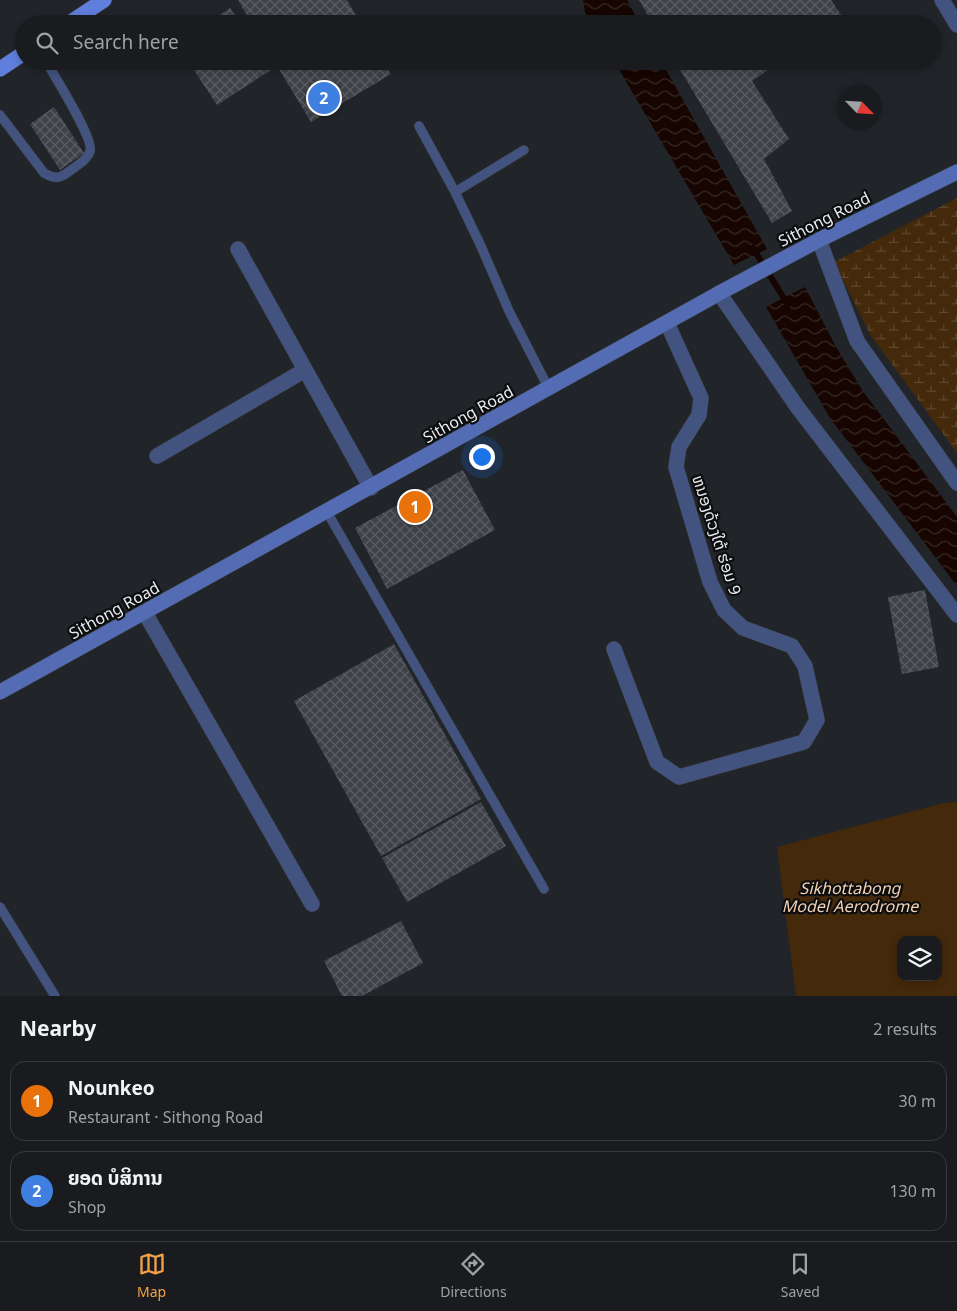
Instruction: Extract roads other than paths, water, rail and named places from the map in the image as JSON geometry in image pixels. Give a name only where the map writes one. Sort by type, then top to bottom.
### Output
[{"type":"main road","points":[[82,15],[104,0]]},
{"type":"main road","points":[[0,69],[15,59]]},
{"type":"main road","name":"Sithong Road","points":[[0,692],[722,292],[819,240],[957,172]]},
{"type":"street","points":[[942,0],[957,25]]},
{"type":"street","points":[[819,240],[857,341],[957,483]]},
{"type":"street","points":[[238,249],[371,488]]},
{"type":"street","points":[[722,292],[798,408],[957,615]]},
{"type":"street","name":"ຫນອງດ້ວງໃຕ້ ຮ່ອມ 9","points":[[614,649],[657,762],[679,777],[804,742],[817,720],[805,666],[792,646],[742,628],[724,610],[710,582],[676,467],[679,447],[698,415],[701,398],[667,323]]},
{"type":"street","points":[[157,456],[306,370]]},
{"type":"street","points":[[145,612],[312,904]]},
{"type":"lane","points":[[0,115],[44,173],[52,178],[61,178],[88,156],[91,149],[86,133],[51,70]]},
{"type":"lane","points":[[419,126],[455,192],[480,244],[508,311],[549,389]]},
{"type":"lane","points":[[455,192],[524,150]]},
{"type":"lane","points":[[327,512],[544,889]]},
{"type":"lane","points":[[0,907],[55,996]]},
{"type":"water","points":[[583,0],[627,0],[635,15],[586,15]]},
{"type":"water","points":[[619,70],[666,70],[767,249],[734,265]]},
{"type":"water","points":[[805,287],[835,345],[862,390],[957,517],[957,586],[830,418],[766,307]]},
{"type":"waterway","points":[[753,248],[788,305]]},
{"type":"place","name":"ຍອດ ບໍສິການ","points":[[324,98]]},
{"type":"place","name":"Nounkeo","points":[[415,507]]},
{"type":"park label","name":"Sikhottabong Model Aerodrome","points":[[850,897]]}]
